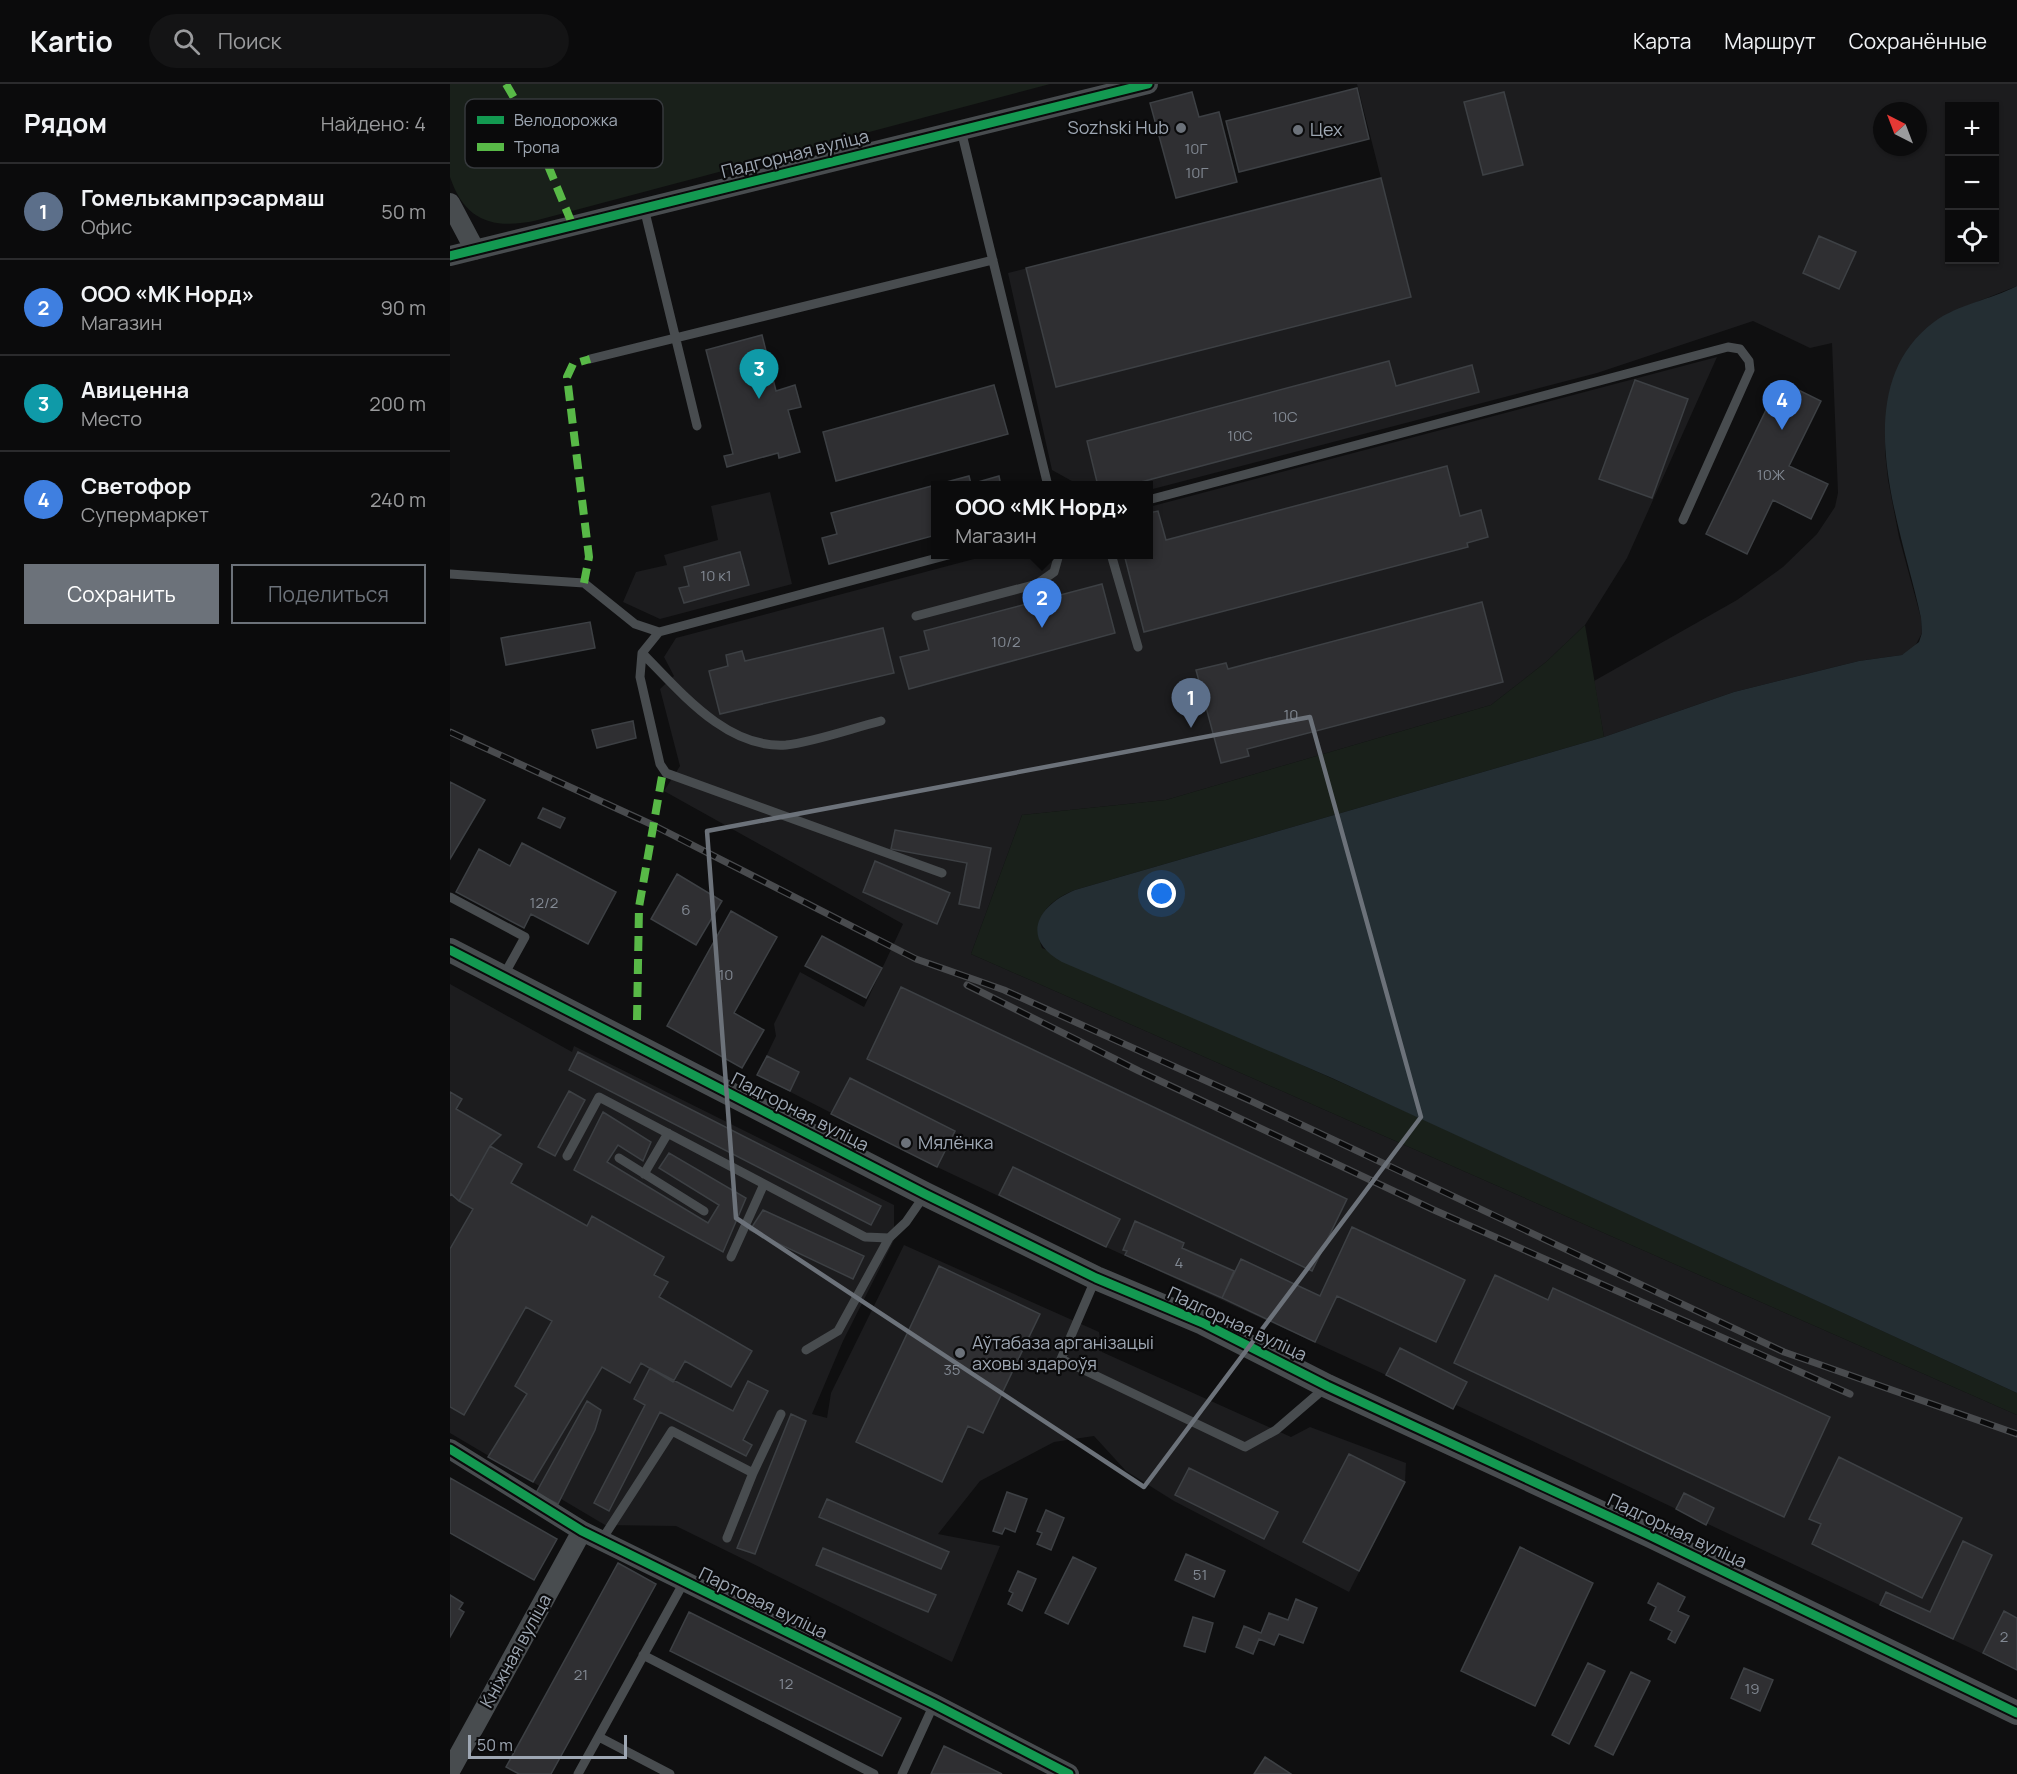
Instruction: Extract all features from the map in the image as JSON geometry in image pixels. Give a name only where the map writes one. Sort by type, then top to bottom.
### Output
[{"type":"street","name":"Падгорная вуліца","points":[[450,256],[1148,84]]},
{"type":"street","points":[[450,202],[475,250]]},
{"type":"street","name":"Падгорная вуліца","points":[[450,950],[925,1194],[1096,1278],[1203,1323],[1327,1386],[1651,1536],[2017,1713]]},
{"type":"street","name":"Партовая вуліца","points":[[450,1449],[601,1541],[934,1704],[1069,1774]]},
{"type":"street","name":"Кніжная вуліца","points":[[450,1770],[582,1531]]},
{"type":"lane","points":[[961,130],[1047,481]]},
{"type":"lane","points":[[644,208],[697,426]]},
{"type":"lane","points":[[590,359],[993,260]]},
{"type":"lane","points":[[1153,499],[1728,347],[1740,349],[1749,360],[1750,370],[1683,520]]},
{"type":"lane","points":[[450,574],[585,583],[635,624],[658,632],[937,559]]},
{"type":"lane","points":[[916,616],[1037,584],[1054,572],[1058,559]]},
{"type":"lane","points":[[1112,559],[1138,647]]},
{"type":"lane","points":[[658,632],[642,653],[640,677],[663,771],[942,873]]},
{"type":"lane","points":[[642,653],[698,709],[721,726],[763,743],[786,745],[881,721]]},
{"type":"lane","points":[[450,897],[525,937],[503,977]]},
{"type":"lane","points":[[567,1156],[599,1097],[866,1238],[889,1238]]},
{"type":"lane","points":[[644,1174],[668,1133]]},
{"type":"lane","points":[[619,1158],[704,1211]]},
{"type":"lane","points":[[731,1257],[764,1184]]},
{"type":"lane","points":[[806,1350],[838,1331],[889,1238],[906,1222],[925,1194]]},
{"type":"lane","points":[[1096,1278],[1061,1359],[1245,1447],[1276,1430],[1327,1386]]},
{"type":"lane","points":[[727,1538],[753,1473],[781,1414]]},
{"type":"lane","points":[[601,1541],[672,1431],[753,1473]]},
{"type":"lane","points":[[578,1774],[684,1582]]},
{"type":"lane","points":[[644,1655],[874,1774]]},
{"type":"lane","points":[[902,1774],[934,1704]]},
{"type":"lane","points":[[599,1737],[670,1774]]},
{"type":"highlighted area","points":[[1310,717],[1421,1117],[1144,1487],[736,1218],[707,831]]},
{"type":"shaded area","points":[[450,84],[1050,84],[522,223],[495,223],[473,213],[456,192],[450,177]]},
{"type":"shaded area","points":[[1357,84],[2017,84],[2017,286],[1949,313],[1894,378],[1885,452],[1888,480],[1899,537],[1921,618],[1922,633],[1913,650],[1902,655],[1859,661],[1734,692],[1604,737],[1594,681],[1737,600],[1783,567],[1817,534],[1835,507],[1838,493],[1832,343],[1810,348],[1753,321],[1597,373],[1153,489],[1153,481],[1072,481],[1052,470],[1008,273],[1381,178]]},
{"type":"shaded area","points":[[2017,286],[2017,1393],[1332,1078],[1062,962],[1049,953],[1041,943],[1037,933],[1038,923],[1043,913],[1062,896],[1075,890],[1604,737],[1734,692],[1859,661],[1902,655],[1919,642],[1922,633],[1921,618],[1893,504],[1887,463],[1885,423],[1891,385],[1907,351],[1934,322],[1964,306]]},
{"type":"shaded area","points":[[1717,357],[1627,558],[1585,625],[1546,662],[1491,705],[1166,800],[1022,815],[971,954],[2017,1415],[2017,1670],[1456,1405],[1453,1409],[1386,1375],[1106,1247],[937,1167],[757,1075],[776,1036],[774,1024],[800,972],[864,1007],[903,924],[664,791],[680,766],[660,689],[674,676],[664,657],[676,638],[974,559],[1153,559],[1153,506]]},
{"type":"shaded area","points":[[770,492],[792,584],[660,619],[623,602],[636,572],[667,565],[664,555],[718,540],[711,506]]},
{"type":"shaded area","points":[[1585,625],[1604,737],[1075,890],[1057,899],[1041,919],[1039,937],[1042,948],[1416,1116],[2017,1393],[2017,1415],[971,954],[1022,815],[1166,800],[1491,705],[1546,662]]},
{"type":"shaded area","points":[[450,984],[572,1052],[574,1046],[894,1205],[894,1240],[843,1341],[812,1414],[827,1418],[831,1393],[904,1245],[1099,1332],[1102,1352],[1291,1437],[1310,1427],[1406,1463],[1405,1482],[1349,1592],[1174,1501],[1126,1471],[1094,1436],[1054,1442],[980,1481],[938,1534],[1000,1546],[952,1662],[676,1526],[605,1525],[450,1433]]},
{"type":"building","name":"Цех","points":[[1357,88],[1369,139],[1239,172],[1226,121]]},
{"type":"building","points":[[1192,92],[1199,117],[1219,112],[1237,182],[1176,198],[1150,103]]},
{"type":"building","points":[[1504,92],[1523,165],[1483,175],[1464,102]]},
{"type":"building","points":[[1381,178],[1411,297],[1056,387],[1026,268]]},
{"type":"building","points":[[1819,236],[1856,252],[1839,289],[1803,273]]},
{"type":"building","points":[[762,335],[776,391],[795,385],[801,407],[788,410],[800,452],[779,458],[778,453],[727,467],[724,456],[733,454],[706,350]]},
{"type":"building","points":[[1389,361],[1396,386],[1472,365],[1479,392],[1145,481],[1097,481],[1087,441]]},
{"type":"building","points":[[1635,380],[1688,399],[1652,498],[1599,479]]},
{"type":"building","points":[[1780,381],[1821,401],[1789,466],[1828,484],[1811,519],[1773,500],[1747,554],[1706,534]]},
{"type":"building","points":[[994,385],[1008,434],[836,481],[823,432]]},
{"type":"building","points":[[1447,466],[1460,516],[1481,510],[1488,537],[1467,543],[1468,547],[1144,632],[1125,559],[1153,559],[1153,512],[1158,511],[1166,540]]},
{"type":"building","points":[[969,476],[970,481],[950,481]]},
{"type":"building","points":[[999,476],[1000,481],[982,481]]},
{"type":"building","points":[[931,486],[931,536],[829,564],[822,538],[837,534],[831,513]]},
{"type":"building","points":[[740,552],[749,585],[684,603],[679,588],[689,586],[684,567]]},
{"type":"building","points":[[1102,584],[1115,633],[909,689],[900,657],[929,650],[924,631]]},
{"type":"building","points":[[1482,602],[1503,682],[1247,749],[1249,756],[1221,763],[1196,670],[1226,663],[1228,669]]},
{"type":"building","points":[[590,622],[595,648],[506,665],[501,638]]},
{"type":"building","points":[[883,628],[894,673],[720,714],[709,671],[728,666],[726,655],[742,651],[745,661]]},
{"type":"building","points":[[633,721],[636,738],[597,748],[592,730]]},
{"type":"building","points":[[450,782],[485,800],[450,859]]},
{"type":"building","points":[[543,808],[565,818],[560,828],[538,818]]},
{"type":"building","points":[[895,830],[991,848],[979,908],[959,904],[967,863],[891,849]]},
{"type":"building","points":[[522,843],[616,892],[588,944],[531,914],[524,928],[456,892],[479,849],[510,866]]},
{"type":"building","points":[[875,861],[950,893],[937,924],[863,892]]},
{"type":"building","points":[[677,874],[722,901],[696,945],[651,919]]},
{"type":"building","points":[[731,911],[777,937],[734,1013],[764,1030],[742,1068],[667,1026]]},
{"type":"building","points":[[822,936],[882,968],[866,998],[805,966]]},
{"type":"building","points":[[901,987],[1347,1199],[1312,1271],[867,1059]]},
{"type":"building","points":[[578,1052],[881,1206],[871,1225],[569,1070]]},
{"type":"building","points":[[767,1056],[799,1072],[790,1091],[757,1075]]},
{"type":"building","points":[[850,1078],[955,1131],[937,1167],[831,1114]]},
{"type":"building","points":[[569,1091],[585,1100],[555,1156],[538,1147]]},
{"type":"building","points":[[450,1092],[462,1099],[456,1109],[501,1135],[490,1146],[459,1201],[451,1194],[450,1196]]},
{"type":"building","points":[[603,1112],[651,1142],[643,1161],[618,1145],[607,1162],[708,1223],[719,1205],[659,1168],[669,1153],[746,1198],[723,1252],[574,1170]]},
{"type":"building","points":[[490,1146],[522,1164],[511,1183],[587,1226],[592,1216],[664,1257],[654,1275],[668,1282],[659,1297],[752,1351],[731,1387],[685,1361],[673,1382],[641,1363],[630,1383],[602,1367],[533,1482],[488,1457],[527,1394],[515,1386],[552,1321],[526,1307],[464,1415],[450,1407],[450,1249],[473,1209],[459,1201]]},
{"type":"building","points":[[1013,1167],[1120,1219],[1106,1247],[999,1195]]},
{"type":"building","points":[[763,1210],[864,1256],[853,1279],[750,1230]]},
{"type":"building","points":[[1135,1221],[1184,1243],[1182,1248],[1234,1271],[1222,1298],[1125,1255],[1127,1251],[1123,1250]]},
{"type":"building","points":[[1352,1227],[1465,1280],[1436,1342],[1337,1296],[1315,1342],[1222,1298],[1241,1259],[1320,1296]]},
{"type":"building","points":[[939,1266],[1040,1314],[983,1433],[968,1426],[942,1482],[856,1442]]},
{"type":"building","points":[[1495,1275],[1548,1300],[1553,1288],[1830,1417],[1784,1517],[1454,1363]]},
{"type":"building","points":[[1400,1348],[1467,1382],[1453,1409],[1386,1375]]},
{"type":"building","points":[[650,1368],[733,1411],[748,1381],[768,1391],[743,1440],[752,1445],[746,1456],[660,1412],[609,1511],[594,1503],[645,1405],[634,1399]]},
{"type":"building","points":[[587,1401],[601,1410],[595,1430],[558,1504],[536,1493]]},
{"type":"building","points":[[791,1414],[806,1421],[755,1554],[737,1548]]},
{"type":"building","points":[[1349,1454],[1405,1482],[1359,1571],[1303,1542]]},
{"type":"building","points":[[1839,1457],[1962,1518],[1922,1598],[1812,1544],[1821,1524],[1809,1519]]},
{"type":"building","points":[[1189,1468],[1278,1512],[1264,1539],[1175,1495]]},
{"type":"building","points":[[450,1478],[557,1539],[534,1580],[450,1533]]},
{"type":"building","points":[[1007,1492],[1027,1499],[1015,1532],[1005,1528],[1002,1534],[993,1531]]},
{"type":"building","points":[[1684,1493],[1714,1508],[1706,1525],[1676,1509]]},
{"type":"building","points":[[827,1499],[949,1552],[941,1569],[819,1517]]},
{"type":"building","points":[[1046,1510],[1064,1518],[1051,1550],[1037,1544],[1042,1533],[1037,1531]]},
{"type":"building","points":[[1963,1541],[1992,1555],[1953,1639],[1880,1605],[1886,1592],[1930,1612]]},
{"type":"building","points":[[1520,1547],[1593,1583],[1535,1706],[1461,1671]]},
{"type":"building","points":[[823,1548],[936,1595],[928,1612],[816,1565]]},
{"type":"building","points":[[1186,1554],[1225,1571],[1214,1597],[1175,1580]]},
{"type":"building","points":[[1073,1557],[1096,1568],[1068,1624],[1045,1613]]},
{"type":"building","points":[[618,1563],[656,1584],[551,1774],[519,1774],[506,1767]]},
{"type":"building","points":[[1018,1571],[1036,1579],[1022,1611],[1008,1604],[1013,1593],[1009,1591]]},
{"type":"building","points":[[1658,1583],[1685,1597],[1678,1611],[1689,1616],[1675,1643],[1668,1639],[1672,1631],[1650,1620],[1656,1607],[1648,1603]]},
{"type":"building","points":[[450,1595],[463,1603],[459,1609],[464,1612],[450,1637]]},
{"type":"building","points":[[1296,1599],[1317,1608],[1303,1643],[1279,1634],[1274,1645],[1259,1639],[1253,1654],[1236,1647],[1244,1626],[1261,1633],[1269,1613],[1288,1620]]},
{"type":"building","points":[[2004,1611],[2017,1618],[2017,1670],[1983,1653]]},
{"type":"building","points":[[689,1612],[901,1718],[882,1756],[670,1651]]},
{"type":"building","points":[[1193,1617],[1213,1623],[1205,1652],[1184,1646]]},
{"type":"building","points":[[1588,1663],[1605,1671],[1569,1744],[1552,1735]]},
{"type":"building","points":[[1744,1668],[1773,1680],[1760,1711],[1731,1698]]},
{"type":"building","points":[[1631,1672],[1650,1681],[1613,1755],[1595,1746]]},
{"type":"building","points":[[944,1746],[1002,1774],[931,1774]]},
{"type":"building","points":[[1265,1757],[1291,1774],[1254,1774]]},
{"type":"railway","points":[[450,732],[655,826],[916,959],[1004,990],[1251,1101],[1784,1352],[2017,1434]]},
{"type":"railway","points":[[967,985],[1139,1071],[1434,1210],[1850,1394]]},
{"type":"marked path","points":[[506,84],[515,99]]},
{"type":"marked path","points":[[549,168],[573,226]]},
{"type":"marked path","points":[[584,583],[589,557],[567,377],[573,364],[590,359]]},
{"type":"marked path","points":[[637,1020],[639,907],[663,771]]},
{"type":"cycle path","points":[[450,256],[1148,84]]},
{"type":"cycle path","points":[[450,950],[925,1194],[1096,1278],[1203,1323],[1327,1386],[1651,1536],[2017,1713]]},
{"type":"cycle path","points":[[450,1449],[582,1531],[934,1704],[1069,1774]]},
{"type":"place","name":"Sozhski Hub","points":[[1181,128]]},
{"type":"place","name":"Цех","points":[[1298,130]]},
{"type":"place","name":"Авиценна","points":[[759,399]]},
{"type":"place","name":"Светофор","points":[[1782,430]]},
{"type":"place","name":"ООО «МК Норд»","points":[[1042,628]]},
{"type":"place","name":"Гомелькампрэсармаш","points":[[1191,728]]},
{"type":"place","name":"Мялёнка","points":[[906,1143]]},
{"type":"place","name":"Аўтабаза арганізацыі аховы здароўя","points":[[960,1353]]}]
